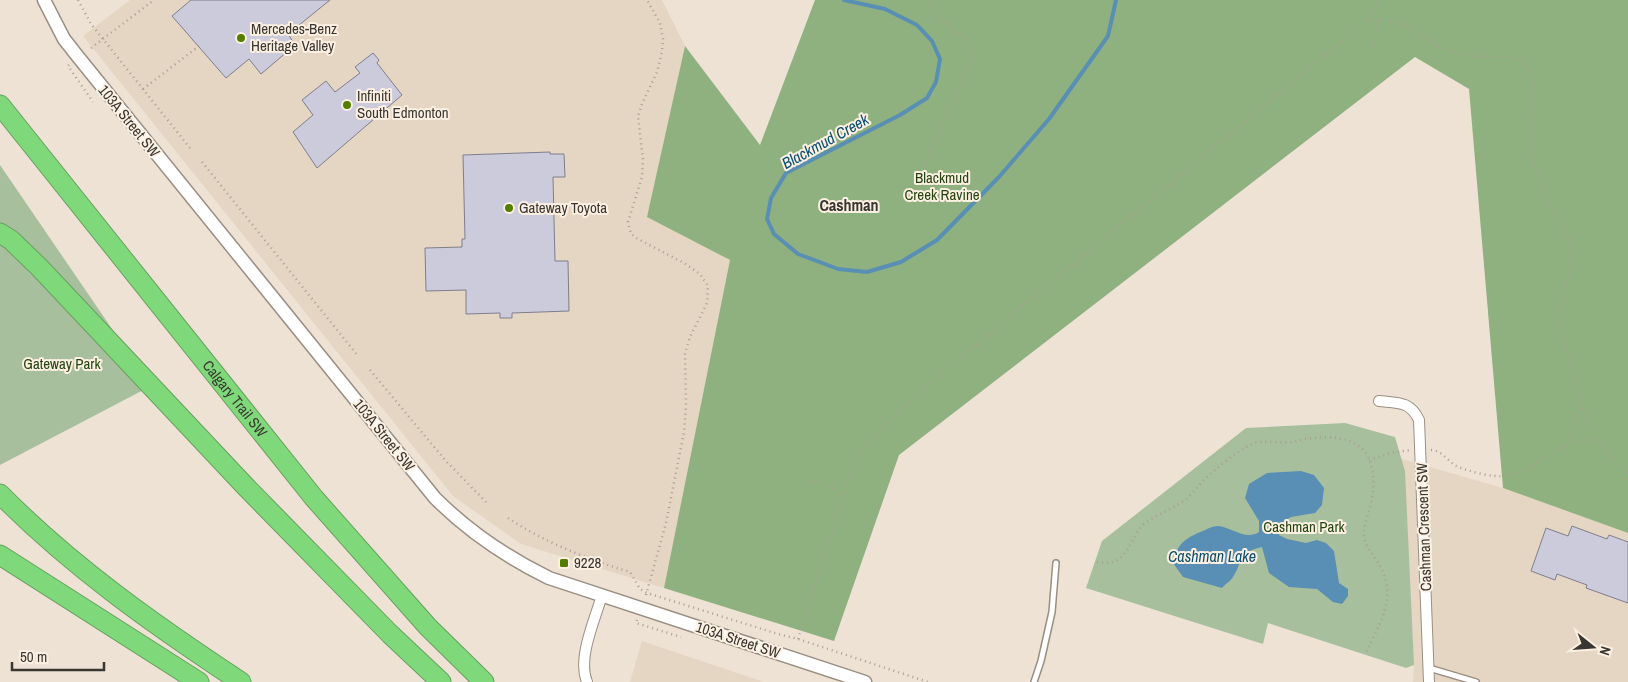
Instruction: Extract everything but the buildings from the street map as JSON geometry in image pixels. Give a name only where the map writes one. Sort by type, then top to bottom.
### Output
[{"type":"highway","name":"Calgary Trail SW","points":[[0,105],[320,505],[428,627],[484,682]]},
{"type":"highway","points":[[0,232],[32,261],[76,306],[246,487],[390,634],[441,682]]},
{"type":"highway","points":[[0,494],[55,546],[132,607],[241,682]]},
{"type":"highway","points":[[0,555],[199,682]]},
{"type":"street","name":"103A Street SW","points":[[44,0],[64,39],[79,58],[435,498],[466,527],[507,556],[549,578],[865,682]]},
{"type":"street","name":"Cashman Crescent SW","points":[[1379,401],[1409,406],[1419,420],[1429,682]]},
{"type":"street","points":[[587,682],[584,675],[585,654],[602,596]]},
{"type":"lane","points":[[1034,682],[1041,661],[1052,612],[1056,563]]},
{"type":"lane","points":[[1429,668],[1476,682]]},
{"type":"path","points":[[78,0],[91,24],[190,148]]},
{"type":"path","points":[[91,48],[154,0]]},
{"type":"path","points":[[646,594],[666,523],[684,432],[686,406],[685,353],[690,338],[708,303],[708,286],[700,274],[631,234],[628,222],[642,177],[638,116],[657,72],[662,52],[663,39],[660,23],[647,0]]},
{"type":"path","points":[[927,0],[939,16],[966,39],[974,50],[956,99],[945,115],[928,156],[924,173],[927,180],[936,187]]},
{"type":"path","points":[[798,639],[849,478],[862,452],[881,428],[936,378],[1341,41],[1370,19],[1380,0]]},
{"type":"path","points":[[1370,19],[1405,25],[1444,49],[1460,54],[1485,57],[1506,56],[1520,60],[1531,71],[1535,85],[1533,98],[1533,159],[1545,195],[1570,244],[1572,261],[1561,306],[1560,329],[1583,404],[1586,424],[1596,440],[1628,473]]},
{"type":"path","points":[[1373,46],[1378,20]]},
{"type":"path","points":[[143,89],[199,46]]},
{"type":"path","points":[[70,65],[68,66],[93,102]]},
{"type":"path","points":[[202,162],[358,356]]},
{"type":"path","points":[[370,370],[445,460],[486,502]]},
{"type":"path","points":[[1569,443],[1583,404]]},
{"type":"path","points":[[1097,562],[1110,563],[1124,555],[1133,537],[1142,526],[1186,499],[1207,476],[1253,443],[1283,444],[1316,438],[1336,438],[1360,448],[1372,467],[1373,484],[1363,534],[1368,548],[1383,572],[1386,581],[1387,597],[1383,615],[1366,652]]},
{"type":"path","points":[[1429,450],[1436,450],[1457,466],[1495,476],[1505,476],[1530,467],[1569,443],[1585,438],[1596,440]]},
{"type":"path","points":[[1369,460],[1409,450]]},
{"type":"path","points":[[814,480],[844,493]]},
{"type":"path","points":[[508,518],[528,532],[551,543],[601,563],[630,572],[640,589],[646,594],[798,639],[928,682]]},
{"type":"path","points":[[637,620],[636,622],[681,637]]},
{"type":"shaded area","points":[[130,0],[662,0],[685,46],[648,216],[730,260],[664,588],[521,544],[453,496],[83,36]]},
{"type":"shaded area","points":[[1402,459],[1503,488],[1628,533],[1628,682],[1413,682],[1414,664]]},
{"type":"shaded area","points":[[642,641],[764,682],[630,682]]},
{"type":"green space","name":"Blackmud Creek Ravine","points":[[815,0],[1628,0],[1628,533],[1503,488],[1469,89],[1415,57],[899,455],[834,641],[664,588],[730,260],[647,217],[685,46],[760,145]]},
{"type":"green space","name":"Gateway Park","points":[[0,165],[151,386],[0,465]]},
{"type":"green space","name":"Cashman Park","points":[[1345,423],[1395,437],[1405,471],[1414,665],[1406,668],[1268,623],[1263,644],[1086,588],[1102,541],[1246,428]]},
{"type":"water","name":"Cashman Lake","points":[[1301,471],[1314,475],[1324,488],[1322,505],[1315,513],[1291,517],[1281,523],[1279,535],[1287,539],[1306,543],[1317,540],[1326,543],[1334,551],[1339,583],[1348,589],[1348,596],[1342,604],[1333,602],[1317,589],[1289,587],[1269,573],[1262,547],[1247,552],[1244,555],[1237,571],[1222,588],[1183,577],[1173,563],[1177,551],[1183,542],[1216,526],[1249,535],[1259,532],[1259,521],[1245,498],[1249,484],[1267,473]]},
{"type":"waterway","name":"Blackmud Creek","points":[[844,0],[885,9],[917,25],[932,41],[940,59],[936,82],[927,98],[900,115],[786,173],[771,198],[767,219],[774,234],[798,254],[838,269],[867,272],[901,262],[937,240],[999,177],[1049,119],[1108,36],[1116,0]]},
{"type":"place","name":"Mercedes-Benz Heritage Valley","points":[[241,38]]},
{"type":"place","name":"Infiniti South Edmonton","points":[[347,105]]},
{"type":"place","name":"Gateway Toyota","points":[[509,208]]},
{"type":"place","name":"9228","points":[[564,563]]},
{"type":"district","name":"Cashman","points":[[849,205]]}]
